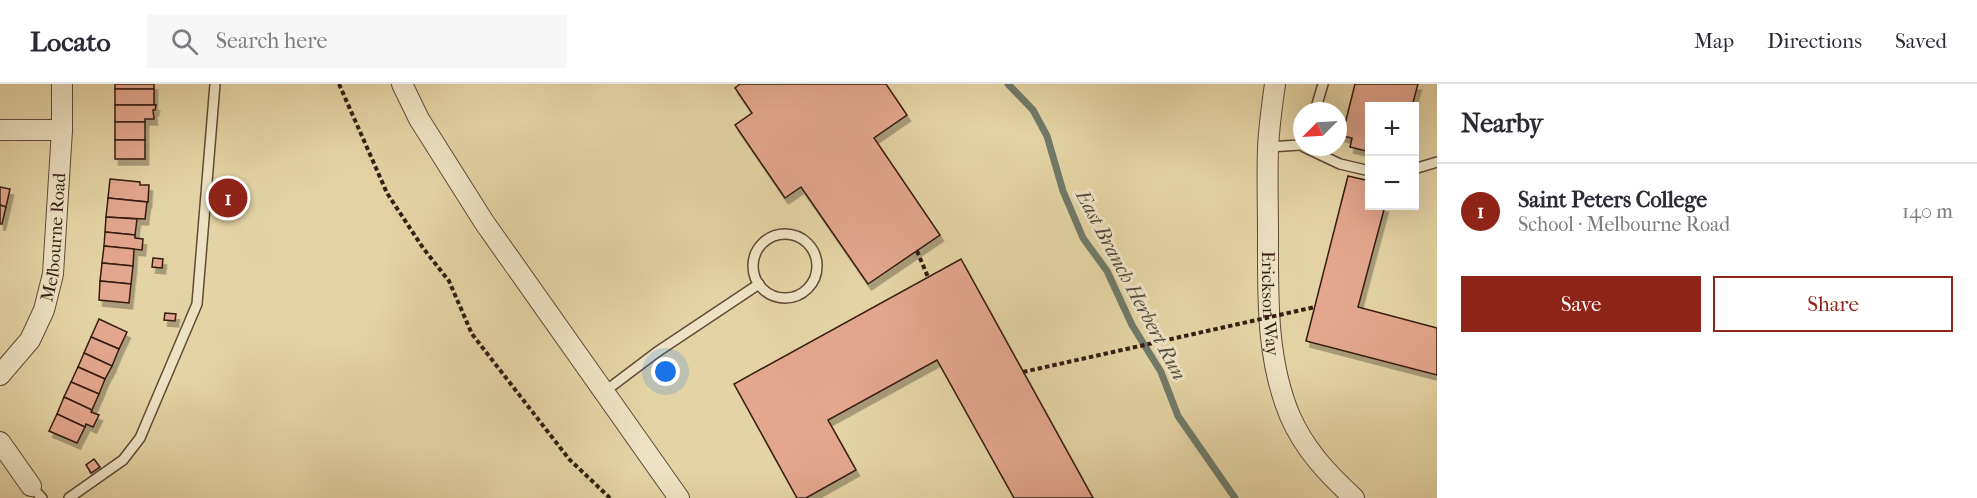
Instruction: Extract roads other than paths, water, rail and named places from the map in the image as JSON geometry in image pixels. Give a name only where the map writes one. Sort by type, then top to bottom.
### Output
[{"type":"street","name":"Melbourne Road","points":[[0,375],[30,340],[44,310],[53,274],[62,130],[62,84]]},
{"type":"street","points":[[402,84],[419,119],[484,222],[679,498]]},
{"type":"street","name":"Erickson Way","points":[[1275,84],[1268,147],[1268,285],[1273,352],[1280,386],[1290,416],[1305,445],[1322,468],[1354,498]]},
{"type":"street","points":[[0,130],[62,130]]},
{"type":"street","points":[[0,442],[36,492]]},
{"type":"lane","points":[[69,498],[123,460],[140,438],[197,304],[215,84]]},
{"type":"lane","points":[[1318,102],[1323,84]]},
{"type":"lane","points":[[1268,147],[1293,146]]},
{"type":"lane","points":[[1324,156],[1340,164],[1365,170]]},
{"type":"lane","points":[[1419,168],[1437,162]]},
{"type":"lane","points":[[788,233],[800,236],[811,246],[817,256],[817,272],[813,282],[808,289],[794,296],[777,297],[767,293],[759,284],[754,273],[753,262],[757,250],[764,241],[774,235],[788,233]]},
{"type":"lane","points":[[604,392],[657,352],[759,284]]},
{"type":"waterway","name":"East Branch Herbert Run","points":[[1008,84],[1033,110],[1047,136],[1063,191],[1083,238],[1107,271],[1132,325],[1161,372],[1178,416],[1235,498]]},
{"type":"place","name":"Saint Peters College","points":[[228,198]]}]
